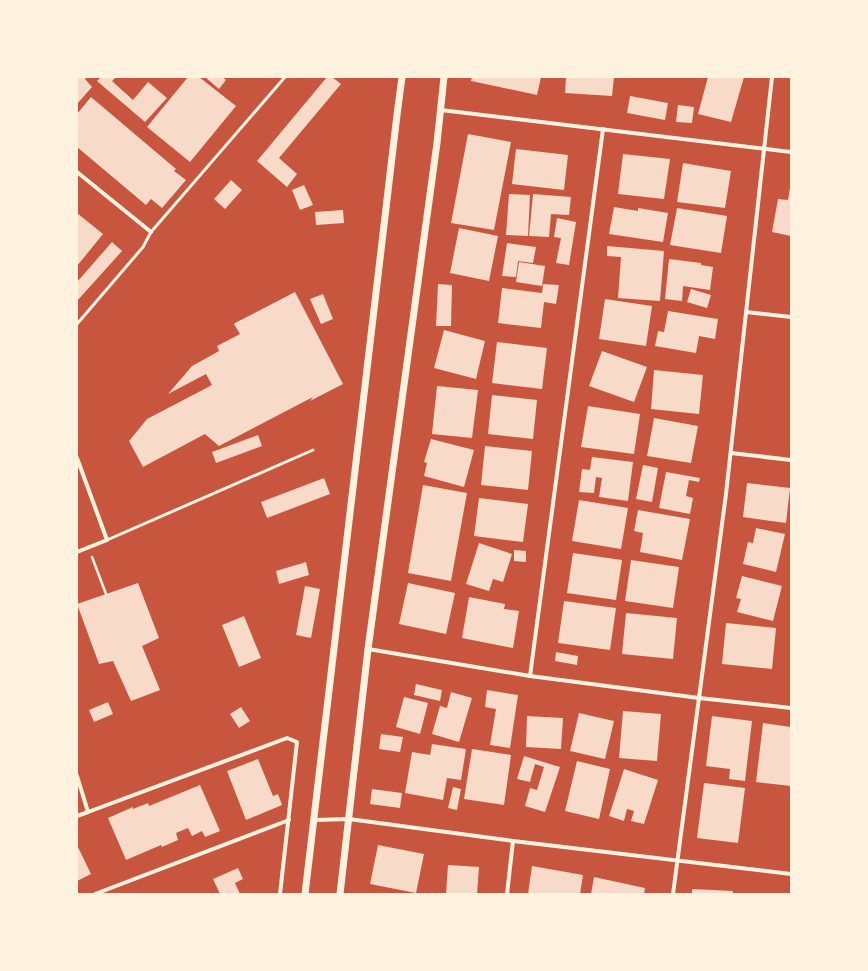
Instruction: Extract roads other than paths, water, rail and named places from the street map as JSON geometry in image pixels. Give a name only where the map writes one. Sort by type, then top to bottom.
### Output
[{"type":"street","points":[[305,894],[402,77]]},
{"type":"street","points":[[340,894],[368,649],[441,110],[444,77]]},
{"type":"street","points":[[673,894],[730,452],[772,77]]},
{"type":"street","points":[[441,110],[791,152]]},
{"type":"street","points":[[530,676],[603,129]]},
{"type":"street","points":[[77,172],[151,232]]},
{"type":"street","points":[[746,312],[791,317]]},
{"type":"street","points":[[730,452],[791,460]]},
{"type":"street","points":[[77,458],[106,540],[77,552]]},
{"type":"street","points":[[368,649],[530,676],[699,698],[791,708]]},
{"type":"street","points":[[77,816],[287,738],[297,742],[280,894]]},
{"type":"street","points":[[77,776],[88,812]]},
{"type":"street","points":[[314,820],[349,819],[513,841],[678,859],[791,874]]},
{"type":"street","points":[[95,894],[289,820]]},
{"type":"street","points":[[507,894],[513,841]]},
{"type":"lane","points":[[77,324],[143,246],[151,232],[285,77]]},
{"type":"lane","points":[[106,540],[314,450]]}]
